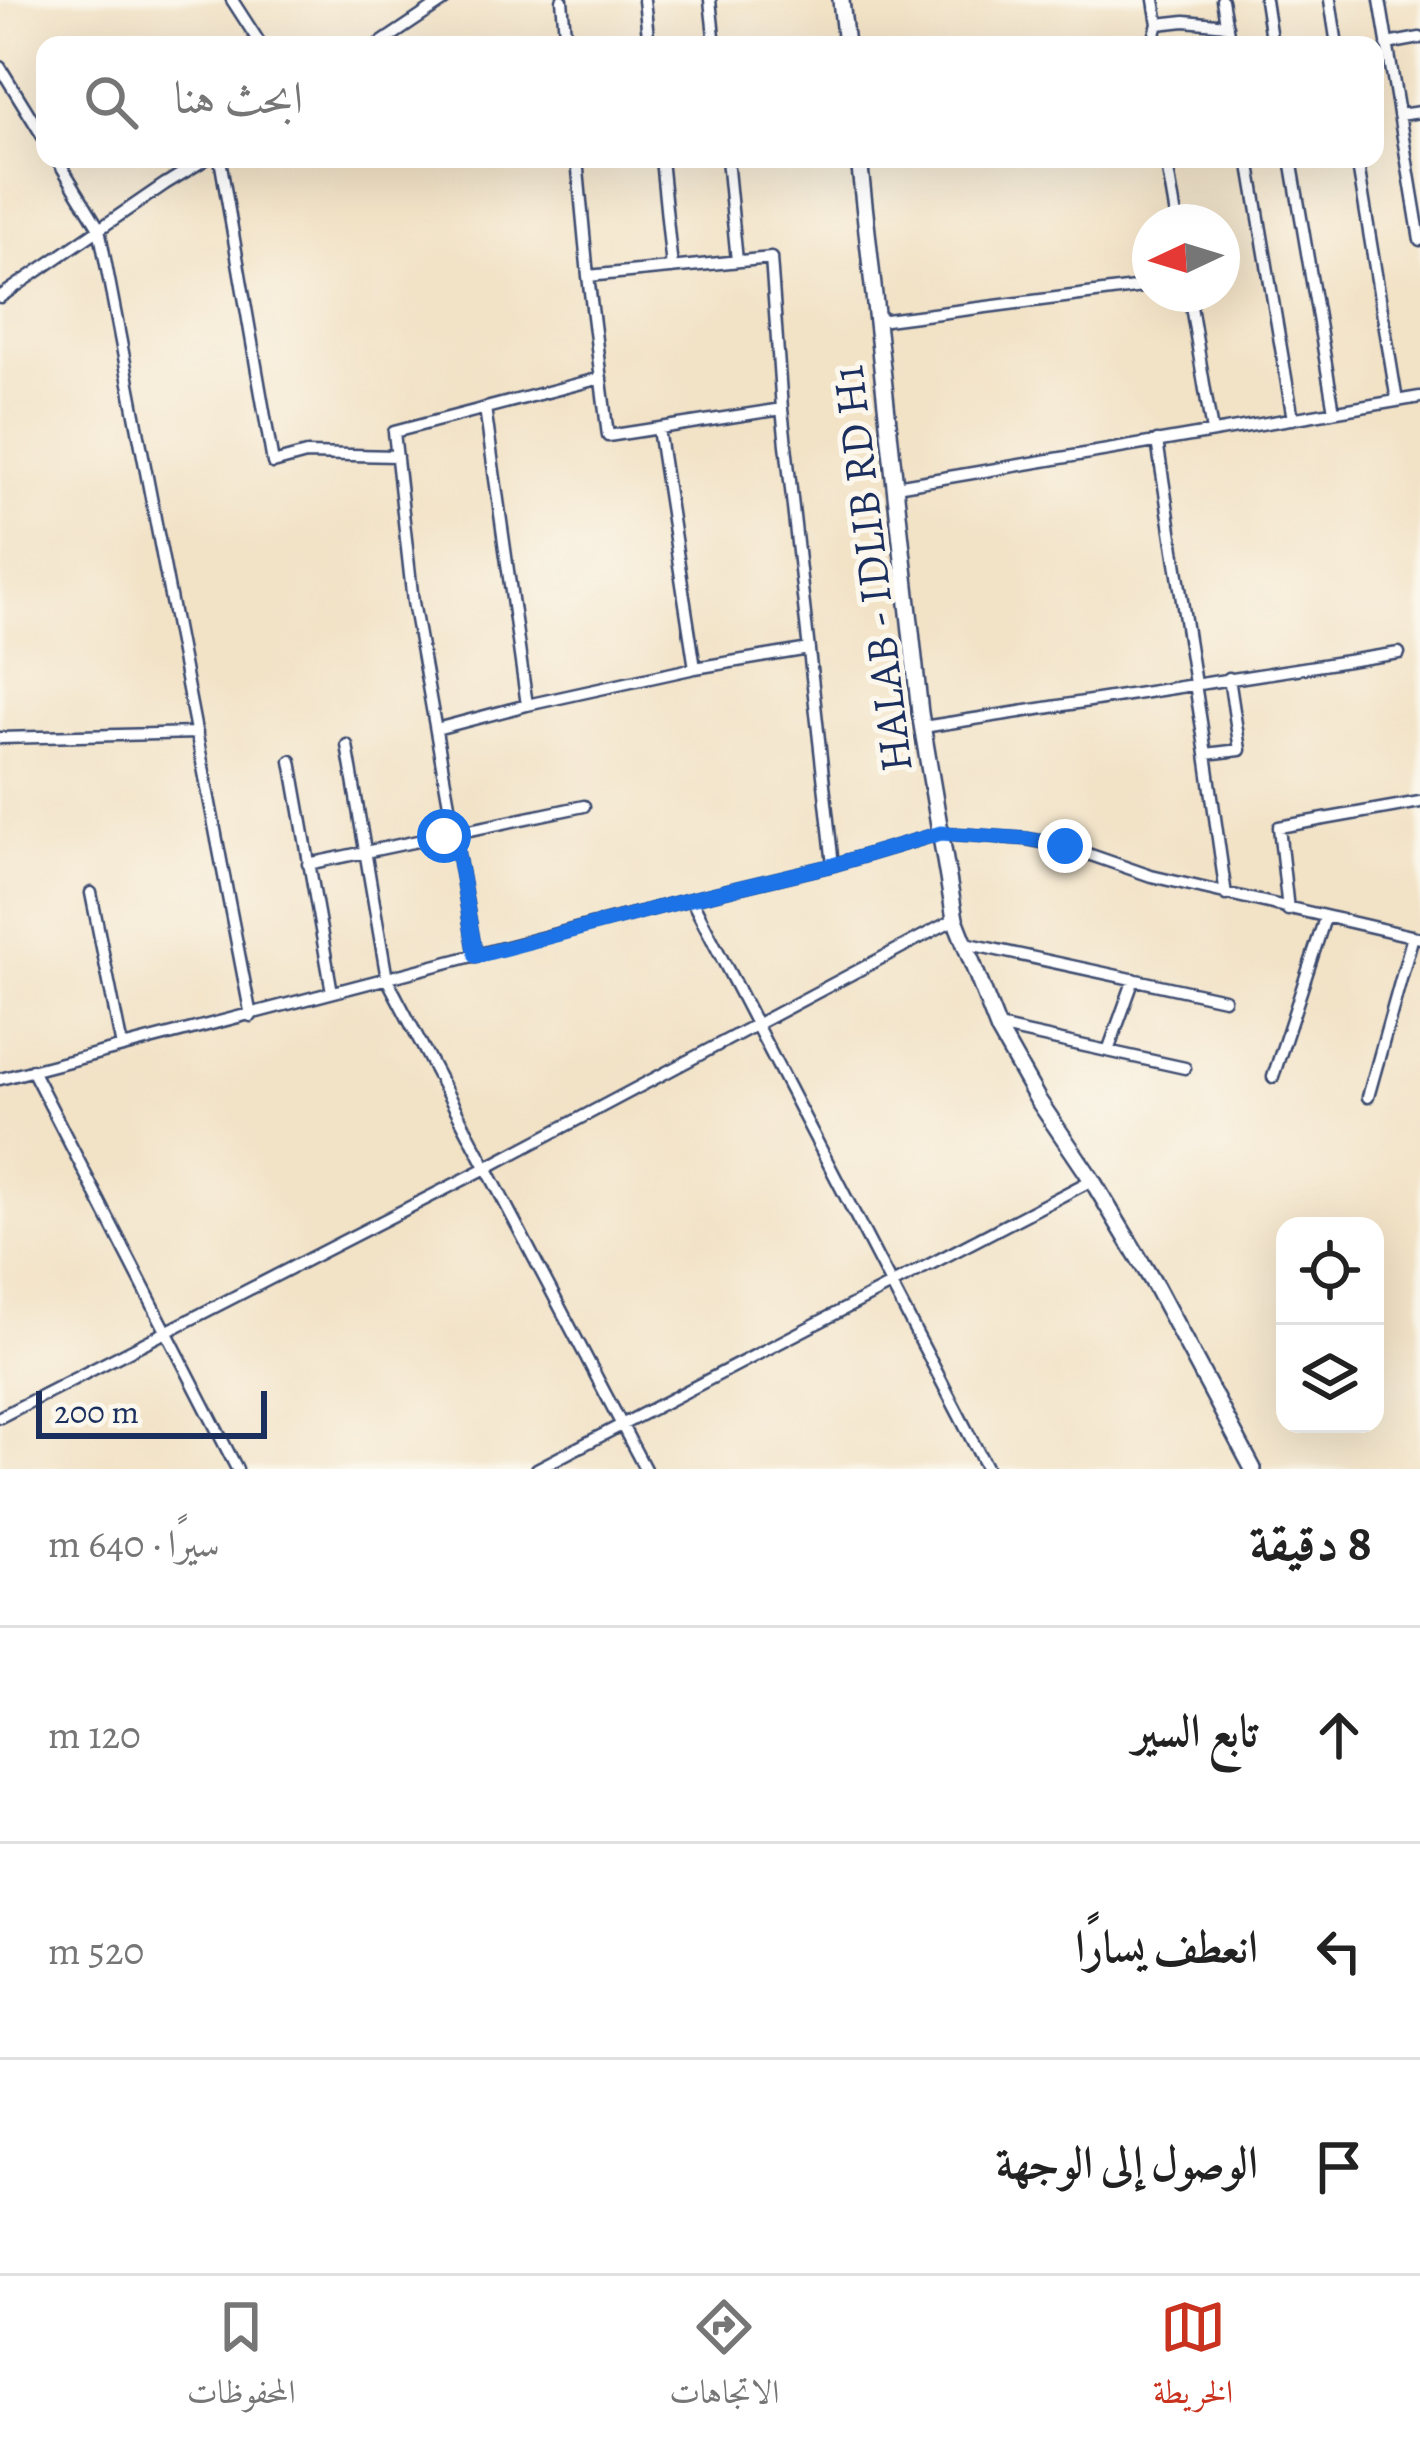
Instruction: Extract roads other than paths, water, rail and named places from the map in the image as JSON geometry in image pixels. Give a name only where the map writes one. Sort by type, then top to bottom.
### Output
[{"type":"highway","points":[[841,0],[845,36]]},
{"type":"highway","name":"HALAB - IDLIB RD H1","points":[[860,168],[923,727],[955,919],[998,1027],[1038,1100],[1156,1287],[1253,1469]]},
{"type":"street","points":[[232,0],[255,36]]},
{"type":"street","points":[[391,36],[445,0]]},
{"type":"street","points":[[562,0],[565,36]]},
{"type":"street","points":[[644,0],[648,36]]},
{"type":"street","points":[[710,0],[714,36]]},
{"type":"street","points":[[1154,0],[1158,24],[1155,36]]},
{"type":"street","points":[[1222,0],[1229,36]]},
{"type":"street","points":[[1264,0],[1270,36]]},
{"type":"street","points":[[1330,0],[1336,36]]},
{"type":"street","points":[[1380,0],[1415,179],[1420,240]]},
{"type":"street","points":[[1158,24],[1227,25]]},
{"type":"street","points":[[1387,44],[1420,38]]},
{"type":"street","points":[[0,67],[36,125]]},
{"type":"street","points":[[1399,115],[1420,112]]},
{"type":"street","points":[[62,168],[99,228],[250,1016]]},
{"type":"street","points":[[0,297],[192,168]]},
{"type":"street","points":[[222,168],[273,463],[306,454],[397,456]]},
{"type":"street","points":[[578,168],[608,436],[782,410]]},
{"type":"street","points":[[663,168],[672,268]]},
{"type":"street","points":[[728,168],[737,261]]},
{"type":"street","points":[[1168,168],[1174,204]]},
{"type":"street","points":[[1251,168],[1293,419]]},
{"type":"street","points":[[1294,168],[1334,411]]},
{"type":"street","points":[[1358,168],[1397,401]]},
{"type":"street","points":[[588,276],[771,257],[782,410],[833,865]]},
{"type":"street","points":[[878,321],[1132,288]]},
{"type":"street","points":[[1193,312],[1212,432]]},
{"type":"street","points":[[476,956],[413,602],[394,431],[601,378]]},
{"type":"street","points":[[896,486],[1420,397]]},
{"type":"street","points":[[485,408],[527,705]]},
{"type":"street","points":[[658,429],[695,668]]},
{"type":"street","points":[[1157,441],[1226,895]]},
{"type":"street","points":[[436,729],[695,668],[809,649]]},
{"type":"street","points":[[923,727],[1399,653]]},
{"type":"street","points":[[1206,754],[1240,749],[1228,678]]},
{"type":"street","points":[[0,738],[197,733]]},
{"type":"street","points":[[347,745],[387,980],[645,1469]]},
{"type":"street","points":[[291,761],[332,992]]},
{"type":"street","points":[[1288,910],[1279,826],[1420,802]]},
{"type":"street","points":[[308,864],[584,806]]},
{"type":"street","points":[[0,1079],[833,865],[941,833],[1065,846],[1151,876],[1417,937],[1368,1096]]},
{"type":"street","points":[[91,893],[122,1047]]},
{"type":"street","points":[[691,899],[987,1469]]},
{"type":"street","points":[[1274,1077],[1325,918]]},
{"type":"street","points":[[0,1417],[486,1168],[955,919]]},
{"type":"street","points":[[964,943],[1225,999]]},
{"type":"street","points":[[1108,1052],[1134,979]]},
{"type":"street","points":[[998,1027],[1185,1068]]},
{"type":"street","points":[[32,1070],[237,1469]]},
{"type":"street","points":[[537,1469],[1092,1180]]}]
